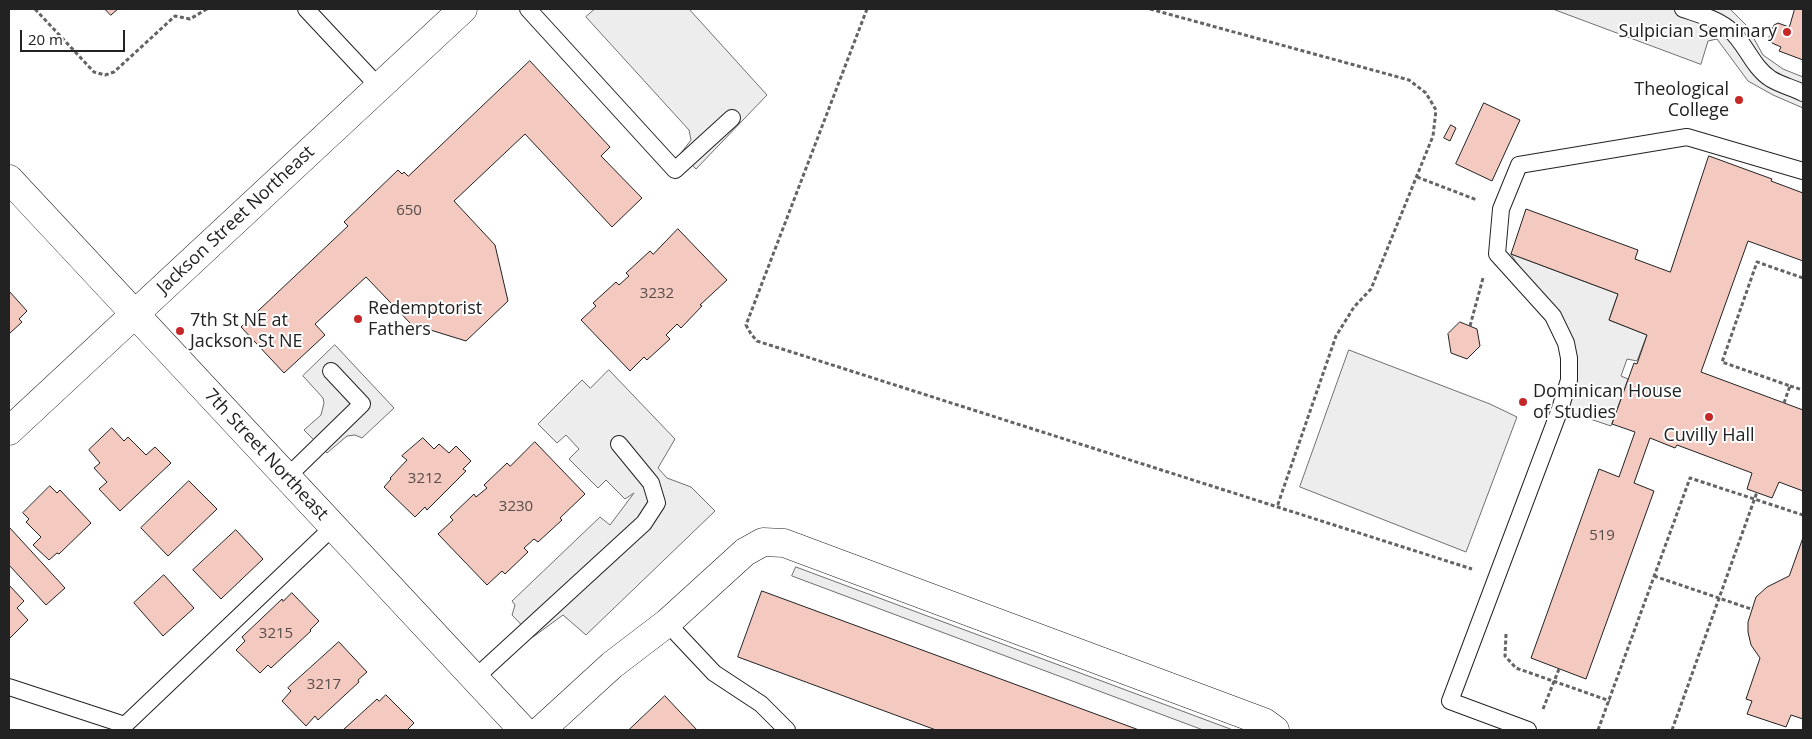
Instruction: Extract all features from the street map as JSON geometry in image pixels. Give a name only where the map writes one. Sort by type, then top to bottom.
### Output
[{"type":"street","name":"Jackson Street Northeast","points":[[9,431],[463,9]]},
{"type":"street","name":"7th Street Northeast","points":[[9,180],[523,730]]},
{"type":"street","points":[[541,730],[612,665],[667,623],[745,552],[763,542],[784,544],[1255,718],[1276,730]]},
{"type":"lane","points":[[306,9],[379,87]]},
{"type":"lane","points":[[528,9],[675,170],[732,118]]},
{"type":"lane","points":[[1683,9],[1710,18],[1729,29],[1757,66],[1771,78],[1803,93]]},
{"type":"lane","points":[[1528,730],[1450,701],[1560,409],[1569,380],[1569,358],[1566,343],[1553,316],[1497,254],[1501,209],[1519,165],[1687,138],[1803,171]]},
{"type":"lane","points":[[287,477],[362,404],[330,371]]},
{"type":"lane","points":[[475,678],[644,523],[657,502],[651,483],[619,444]]},
{"type":"lane","points":[[9,687],[128,728],[333,527]]},
{"type":"lane","points":[[667,623],[714,673],[761,704],[787,730]]},
{"type":"path","points":[[35,9],[94,72],[104,75],[114,72],[175,16],[190,19],[207,9]]},
{"type":"path","points":[[867,9],[746,325],[750,334],[757,341],[1496,577]]},
{"type":"path","points":[[1150,9],[1409,80],[1426,93],[1436,110],[1433,136],[1371,289],[1354,307],[1336,336],[1277,508]]},
{"type":"path","points":[[1417,177],[1501,209]]},
{"type":"path","points":[[1470,326],[1487,264],[1497,254]]},
{"type":"path","points":[[1803,278],[1758,262],[1722,362],[1803,390]]},
{"type":"path","points":[[1784,403],[1790,386]]},
{"type":"path","points":[[1598,730],[1690,478],[1803,516]]},
{"type":"path","points":[[1672,730],[1757,492]]},
{"type":"path","points":[[1654,576],[1751,609]]},
{"type":"path","points":[[1506,634],[1505,656],[1516,668],[1610,701]]},
{"type":"path","points":[[1540,714],[1559,669]]},
{"type":"shaded area","points":[[595,9],[689,9],[767,95],[696,169],[681,153],[691,140],[689,130],[586,17]]},
{"type":"shaded area","points":[[1553,9],[1730,9],[1747,26],[1763,55],[1783,69],[1803,77],[1803,108],[1773,95],[1748,81],[1717,39],[1708,41],[1701,64]]},
{"type":"shaded area","points":[[1511,254],[1618,294],[1609,320],[1647,335],[1637,361],[1627,359],[1621,376],[1628,379],[1611,426],[1560,409],[1569,380],[1553,316]]},
{"type":"shaded area","points":[[335,345],[394,408],[362,438],[355,435],[347,436],[327,453],[304,430],[321,415],[324,403],[323,398],[303,376]]},
{"type":"shaded area","points":[[1349,350],[1490,404],[1517,417],[1466,552],[1300,487]]},
{"type":"shaded area","points":[[609,370],[675,439],[658,468],[667,478],[691,487],[715,511],[586,635],[563,615],[533,637],[512,615],[515,605],[512,601],[600,517],[610,525],[634,493],[625,499],[606,480],[598,488],[569,459],[579,449],[566,435],[557,443],[538,424],[582,380],[590,388]]},
{"type":"shaded area","points":[[796,567],[1233,730],[1203,730],[792,576]]},
{"type":"building","points":[[105,9],[118,9],[111,15]]},
{"type":"building","name":"Sulpician Seminary","points":[[1795,9],[1803,9],[1803,60],[1779,51],[1781,47],[1772,43],[1769,37],[1774,25],[1778,23],[1789,27]]},
{"type":"building","points":[[530,61],[610,147],[601,156],[642,198],[612,227],[525,134],[454,201],[495,245],[508,301],[466,341],[411,324],[366,277],[315,324],[325,335],[284,373],[241,327],[348,226],[344,222],[398,170],[408,176]]},
{"type":"building","points":[[1484,103],[1520,120],[1492,181],[1456,164]]},
{"type":"building","points":[[1451,125],[1456,128],[1450,141],[1444,138]]},
{"type":"building","name":"Cuvilly Hall","points":[[1709,156],[1772,179],[1771,181],[1803,193],[1803,261],[1748,241],[1701,372],[1803,410],[1803,491],[1779,482],[1772,498],[1747,489],[1752,473],[1677,445],[1675,448],[1650,438],[1634,483],[1654,491],[1586,679],[1531,658],[1599,469],[1619,477],[1635,432],[1612,424],[1634,363],[1637,364],[1647,335],[1609,320],[1618,294],[1511,254],[1526,209],[1638,250],[1635,259],[1670,272]]},
{"type":"building","points":[[678,229],[727,280],[700,305],[702,306],[681,328],[677,324],[666,335],[670,339],[647,360],[644,357],[630,371],[581,320],[596,306],[593,303],[616,282],[619,285],[629,276],[626,273],[650,251],[653,254]]},
{"type":"building","points":[[9,291],[27,311],[19,319],[22,322],[9,334]]},
{"type":"building","points":[[1460,322],[1477,329],[1480,346],[1467,359],[1451,353],[1448,334]]},
{"type":"building","points":[[112,428],[124,441],[128,437],[146,455],[155,447],[171,463],[120,511],[99,489],[107,482],[94,468],[100,463],[89,450]]},
{"type":"building","points":[[423,438],[434,449],[439,444],[449,453],[456,446],[471,461],[463,469],[466,471],[427,510],[425,507],[415,517],[384,487],[407,460],[402,456]]},
{"type":"building","points":[[535,442],[585,494],[560,518],[562,520],[538,542],[534,539],[524,548],[528,552],[505,574],[502,571],[487,585],[438,534],[453,520],[450,517],[474,494],[476,497],[487,488],[484,485],[507,463],[510,466]]},
{"type":"building","points":[[189,481],[217,509],[168,556],[141,528]]},
{"type":"building","points":[[50,486],[57,493],[60,490],[91,523],[59,554],[57,553],[49,560],[33,545],[41,537],[26,522],[29,519],[23,513]]},
{"type":"building","points":[[9,527],[65,588],[46,605],[9,565]]},
{"type":"building","points":[[236,530],[263,559],[221,599],[193,570]]},
{"type":"building","points":[[1803,538],[1803,719],[1791,715],[1786,727],[1747,714],[1752,701],[1746,699],[1760,658],[1751,645],[1748,622],[1756,597],[1767,587],[1789,576]]},
{"type":"building","points":[[164,575],[194,608],[163,636],[134,603]]},
{"type":"building","points":[[9,585],[24,601],[17,608],[28,620],[9,639]]},
{"type":"building","points":[[762,591],[1139,730],[936,730],[738,657]]},
{"type":"building","points":[[292,593],[319,621],[311,631],[271,668],[268,665],[260,673],[236,650],[245,641],[242,637],[282,599],[283,601]]},
{"type":"building","points":[[339,642],[367,672],[358,680],[359,682],[318,720],[315,716],[306,726],[282,701],[291,691],[288,688]]},
{"type":"building","points":[[386,695],[414,723],[407,730],[343,730],[377,699],[379,701]]},
{"type":"building","points":[[665,696],[697,730],[629,730]]},
{"type":"place","name":"Sulpician Seminary","points":[[1787,32]]},
{"type":"place","name":"Theological College","points":[[1739,100]]},
{"type":"place","name":"Redemptorist Fathers","points":[[358,319]]},
{"type":"place","name":"7th St NE at Jackson St NE","points":[[180,331]]},
{"type":"place","name":"Dominican House of Studies","points":[[1523,402]]},
{"type":"place","name":"Cuvilly Hall","points":[[1709,417]]}]
